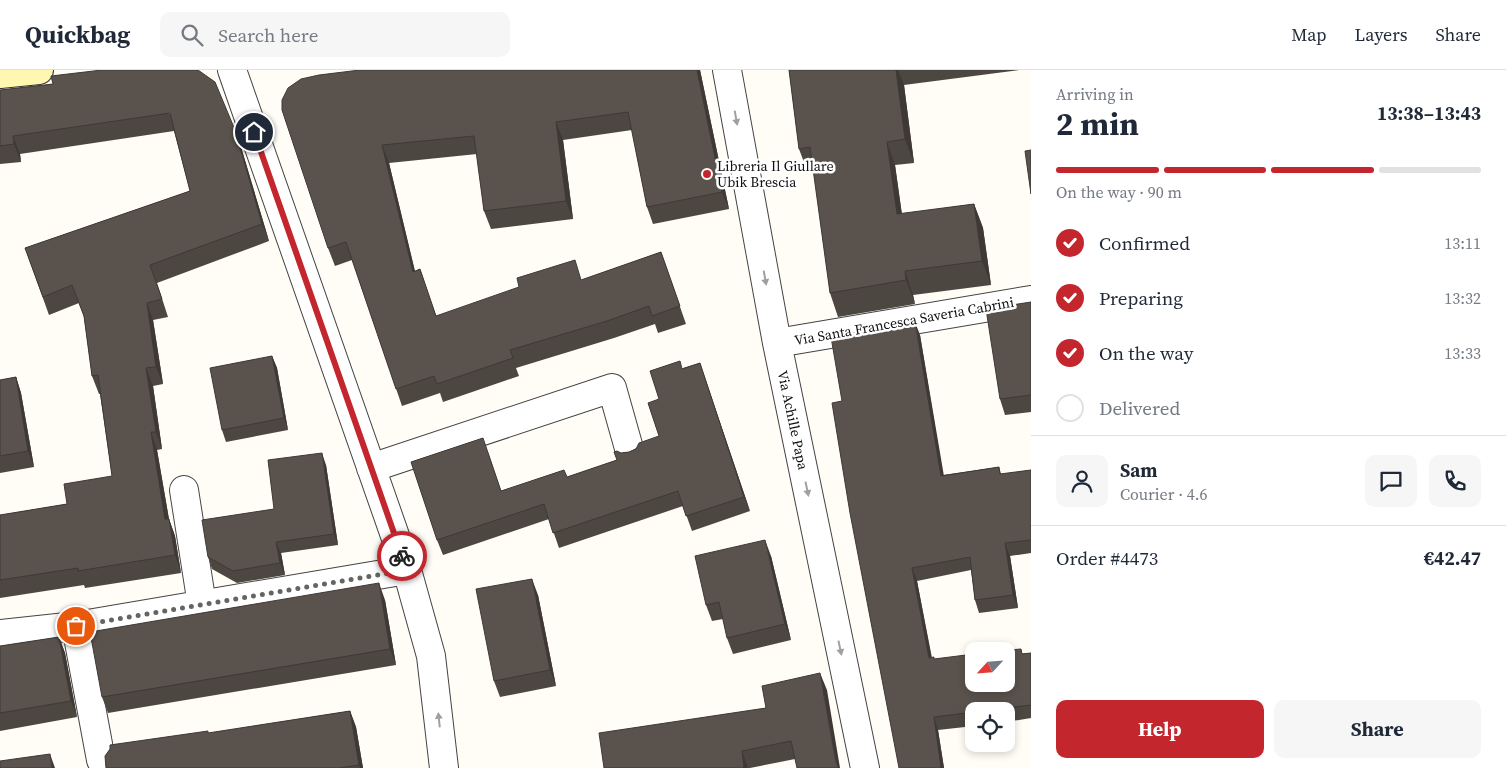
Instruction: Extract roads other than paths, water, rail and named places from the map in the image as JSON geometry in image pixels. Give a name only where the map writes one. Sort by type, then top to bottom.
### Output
[{"type":"street","points":[[0,74],[39,70]]},
{"type":"street","points":[[232,70],[407,570],[432,656],[444,768]]},
{"type":"street","name":"Via Achille Papa","points":[[727,70],[777,343],[865,768]]},
{"type":"street","name":"Via Santa Francesca Saveria Cabrini","points":[[777,343],[1031,300]]},
{"type":"street","points":[[372,468],[612,388],[630,452]]},
{"type":"street","points":[[184,490],[202,605]]},
{"type":"street","points":[[0,634],[76,626],[407,570]]},
{"type":"street","points":[[76,626],[101,760]]},
{"type":"place","name":"Libreria Il Giullare Ubik Brescia","points":[[707,174]]}]
